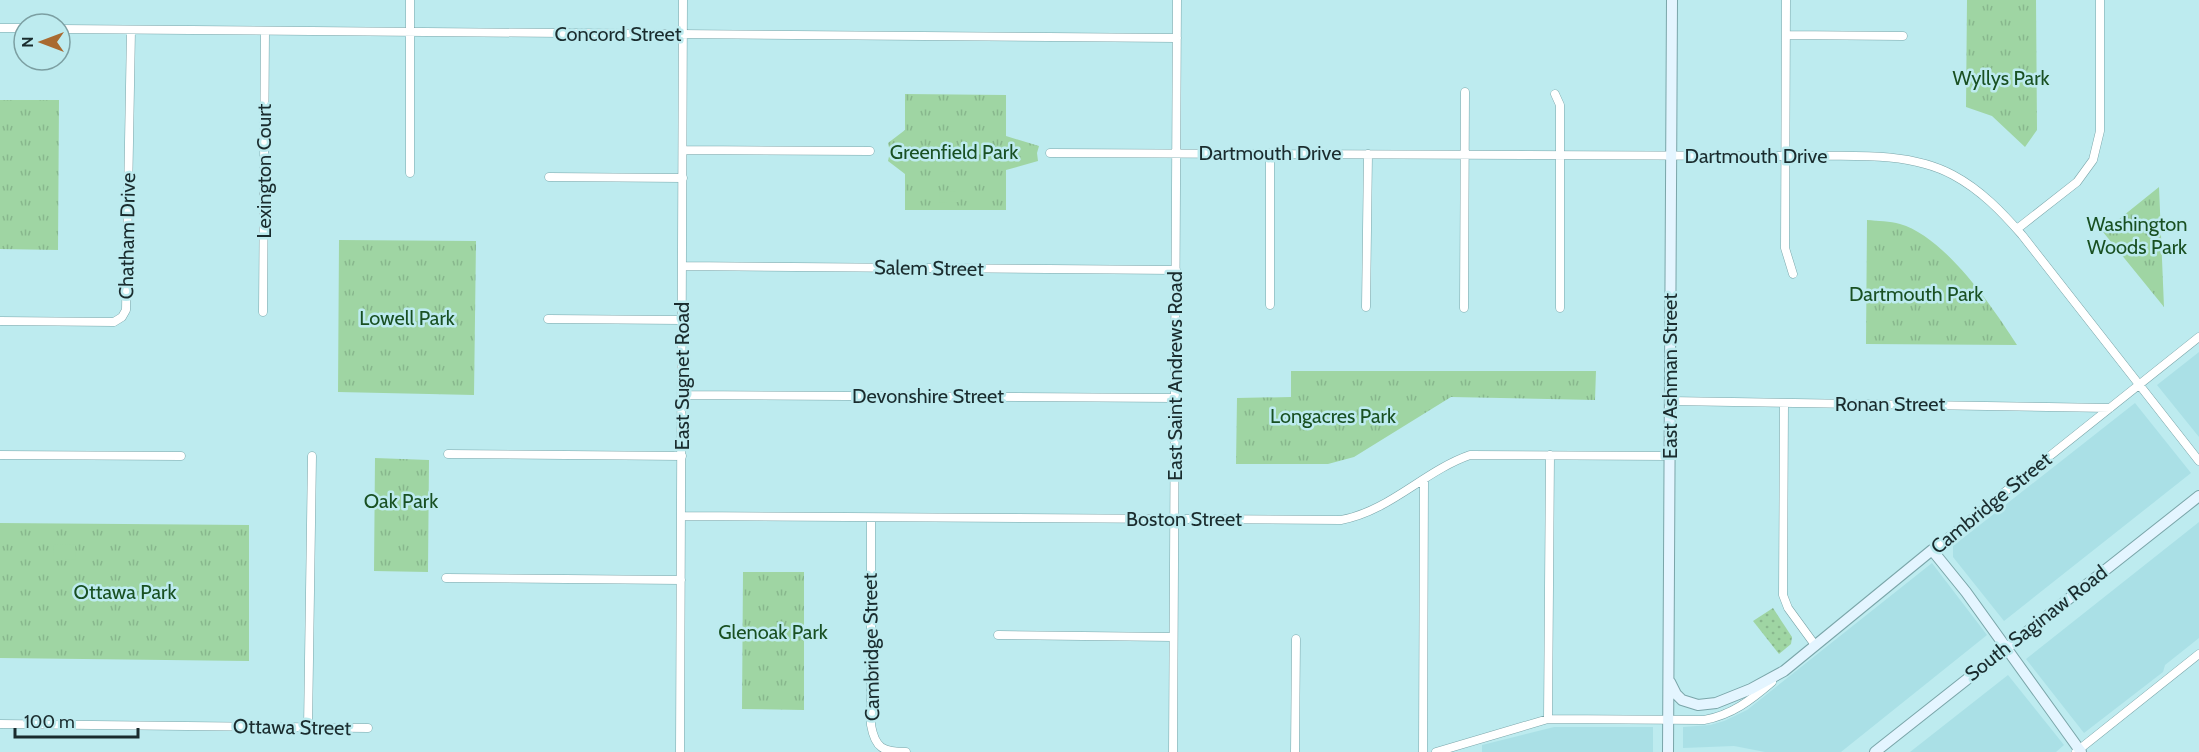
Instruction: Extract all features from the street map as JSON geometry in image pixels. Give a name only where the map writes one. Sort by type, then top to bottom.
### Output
[{"type":"street","points":[[410,0],[410,173]]},
{"type":"street","name":"East Sugnet Road","points":[[680,752],[683,0]]},
{"type":"street","name":"East Saint Andrews Road","points":[[1173,752],[1177,0]]},
{"type":"street","name":"East Ashman Street","points":[[1668,752],[1672,0]]},
{"type":"street","points":[[1786,0],[1785,248],[1793,274]]},
{"type":"street","points":[[2017,229],[2077,182],[2092,160],[2100,131],[2100,0]]},
{"type":"street","name":"Concord Street","points":[[72,29],[1177,38]]},
{"type":"street","name":"Chatham Drive","points":[[0,321],[114,322],[122,317],[126,309],[131,30]]},
{"type":"street","name":"Lexington Court","points":[[263,312],[265,31]]},
{"type":"street","points":[[1786,35],[1903,36]]},
{"type":"street","points":[[1464,308],[1465,92]]},
{"type":"street","points":[[1556,94],[1560,105],[1561,156],[1560,308]]},
{"type":"street","points":[[683,150],[870,151]]},
{"type":"street","name":"Dartmouth Drive","points":[[1050,153],[1785,156],[1889,158],[1933,166],[1953,174],[1994,203],[2017,229],[2199,461]]},
{"type":"street","points":[[1270,153],[1270,305]]},
{"type":"street","points":[[1366,307],[1368,154]]},
{"type":"street","points":[[549,177],[683,178]]},
{"type":"street","name":"Salem Street","points":[[682,266],[1176,270]]},
{"type":"street","points":[[548,319],[682,320]]},
{"type":"street","name":"Cambridge Street","points":[[1436,752],[1548,720],[1704,720],[1726,714],[1751,700],[1932,550],[2199,337]]},
{"type":"street","name":"Devonshire Street","points":[[682,395],[1175,398]]},
{"type":"street","name":"Ronan Street","points":[[1670,401],[2110,408]]},
{"type":"street","points":[[1784,403],[1784,596],[1788,608],[1815,645]]},
{"type":"street","points":[[448,454],[682,456]]},
{"type":"street","points":[[0,455],[182,456]]},
{"type":"street","name":"Boston Street","points":[[681,516],[1341,520],[1370,513],[1454,461],[1470,455],[1670,456]]},
{"type":"street","points":[[1548,720],[1550,455]]},
{"type":"street","points":[[308,728],[312,456]]},
{"type":"street","points":[[1423,752],[1424,480]]},
{"type":"street","name":"South Saginaw Road","points":[[1875,752],[2199,496]]},
{"type":"street","name":"Cambridge Street","points":[[870,518],[871,725],[873,738],[881,747],[891,752],[906,752]]},
{"type":"street","points":[[1932,550],[2005,647],[2078,751],[2199,654]]},
{"type":"street","points":[[446,578],[681,580]]},
{"type":"street","points":[[998,636],[1173,637]]},
{"type":"street","points":[[1295,752],[1296,639]]},
{"type":"street","name":"Cambridge Street","points":[[1669,679],[1680,699],[1686,703],[1698,705],[1716,703],[1738,695],[1784,671]]},
{"type":"street","name":"Ottawa Street","points":[[0,724],[368,728]]},
{"type":"shaded area","points":[[2199,352],[2199,437],[2157,385]]},
{"type":"shaded area","points":[[2135,403],[2191,473],[2004,621],[1953,557],[1953,546]]},
{"type":"shaded area","points":[[2199,522],[2199,638],[2165,665],[2163,672],[2084,733],[2026,659]]},
{"type":"shaded area","points":[[1932,563],[1987,635],[1841,752],[1765,752],[1734,746],[1683,748],[1683,727],[1710,725],[1747,710]]},
{"type":"shaded area","points":[[2008,675],[2064,745],[2056,752],[1910,752]]},
{"type":"shaded area","points":[[1554,727],[1653,727],[1653,752],[1482,752],[1482,745]]},
{"type":"green space","name":"Wyllys Park","points":[[1967,0],[2036,0],[2037,130],[2025,147],[1992,116],[1966,107]]},
{"type":"green space","name":"Greenfield Park","points":[[905,94],[1006,95],[1006,136],[1039,146],[1038,161],[1006,170],[1006,210],[905,210],[905,174],[888,161],[890,152],[888,143],[905,130]]},
{"type":"green space","points":[[0,100],[59,100],[58,250],[0,249]]},
{"type":"green space","name":"Washington Woods Park","points":[[2159,187],[2164,307],[2103,232]]},
{"type":"green space","points":[[958,191],[958,202],[940,203],[939,192]]},
{"type":"green space","name":"Dartmouth Park","points":[[1867,220],[1900,224],[1917,231],[1934,243],[1981,293],[2017,345],[1866,344]]},
{"type":"green space","name":"Lowell Park","points":[[339,240],[476,241],[474,395],[338,392]]},
{"type":"green space","points":[[354,286],[369,286],[369,301],[354,301]]},
{"type":"green space","name":"Longacres Park","points":[[1291,371],[1596,371],[1595,400],[1451,397],[1354,457],[1328,464],[1236,464],[1237,398],[1291,397]]},
{"type":"green space","name":"Oak Park","points":[[375,458],[429,460],[428,572],[374,571]]},
{"type":"green space","name":"Ottawa Park","points":[[0,523],[249,525],[249,661],[0,658]]},
{"type":"green space","points":[[75,544],[76,559],[54,561],[53,545]]},
{"type":"green space","name":"Glenoak Park","points":[[743,572],[804,572],[804,710],[742,709]]},
{"type":"green space","points":[[1773,608],[1792,637],[1791,644],[1779,654],[1753,621]]}]
